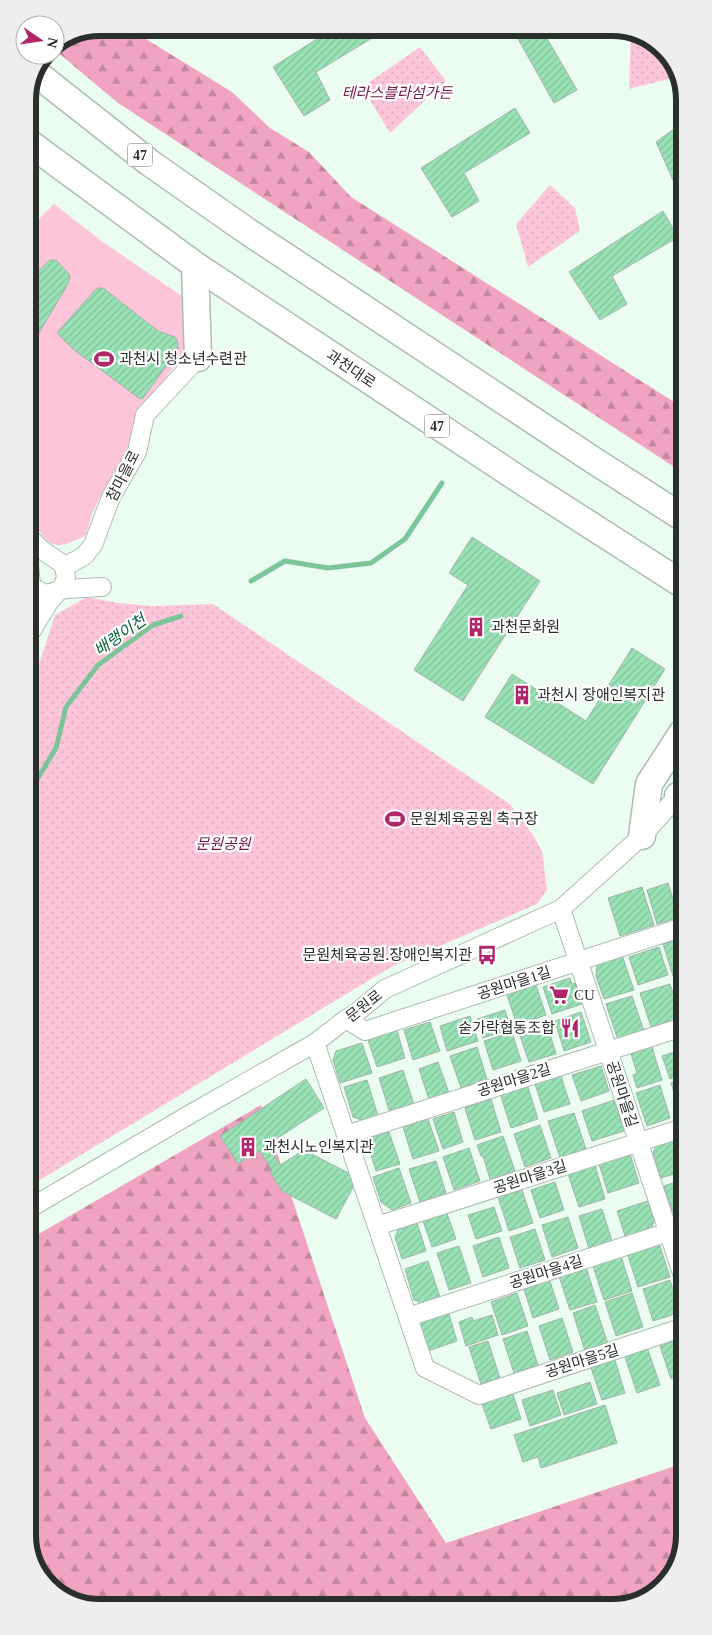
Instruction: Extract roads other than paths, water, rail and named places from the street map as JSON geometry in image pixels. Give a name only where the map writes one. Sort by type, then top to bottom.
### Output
[{"type":"highway","name":"47","points":[[41,76],[150,163],[247,231],[676,513]]},
{"type":"highway","name":"과천대로","points":[[36,148],[195,265],[520,480],[676,580]]},
{"type":"highway","points":[[195,265],[198,358]]},
{"type":"highway","points":[[642,836],[649,784],[676,742]]},
{"type":"street","name":"참마을로","points":[[61,566],[84,556],[93,544],[111,497],[137,452],[145,415],[198,358]]},
{"type":"street","points":[[36,543],[61,566],[65,582],[49,602],[36,623]]},
{"type":"street","points":[[36,561],[47,557],[87,582],[102,587],[66,589],[46,594],[40,593],[36,587]]},
{"type":"street","name":"문원로","points":[[36,1204],[315,1043],[385,989],[561,909],[642,836],[676,801]]},
{"type":"street","name":"공원마을길","points":[[561,909],[638,1142],[676,1230]]},
{"type":"street","name":"공원마을1길","points":[[346,1019],[366,1031],[676,929]]},
{"type":"street","name":"공원마을2길","points":[[346,1135],[676,1029]]},
{"type":"street","points":[[315,1043],[408,1317]]},
{"type":"street","name":"공원마을3길","points":[[377,1226],[676,1130]]},
{"type":"street","name":"공원마을4길","points":[[408,1317],[676,1230]]},
{"type":"street","name":"공원마을5길","points":[[408,1317],[425,1368],[479,1396],[676,1330]]},
{"type":"waterway","name":"배랭이천","points":[[251,581],[285,561],[328,568],[371,563],[405,539],[442,483]]},
{"type":"waterway","name":"배랭이천","points":[[36,781],[56,748],[66,707],[98,665],[153,625],[181,616]]},
{"type":"place","name":"과천시 청소년수련관","points":[[104,359]]},
{"type":"place","name":"과천문화원","points":[[476,627]]},
{"type":"place","name":"과천시 장애인복지관","points":[[522,695]]},
{"type":"place","name":"문원체육공원 축구장","points":[[395,819]]},
{"type":"place","name":"문원체육공원.장애인복지관","points":[[487,955]]},
{"type":"place","name":"CU","points":[[559,995]]},
{"type":"place","name":"숟가락협동조합","points":[[570,1028]]},
{"type":"place","name":"과천시노인복지관","points":[[248,1147]]},
{"type":"park label","name":"테라스블라섬가든","points":[[397,93]]},
{"type":"park label","name":"문원공원","points":[[223,844]]}]
